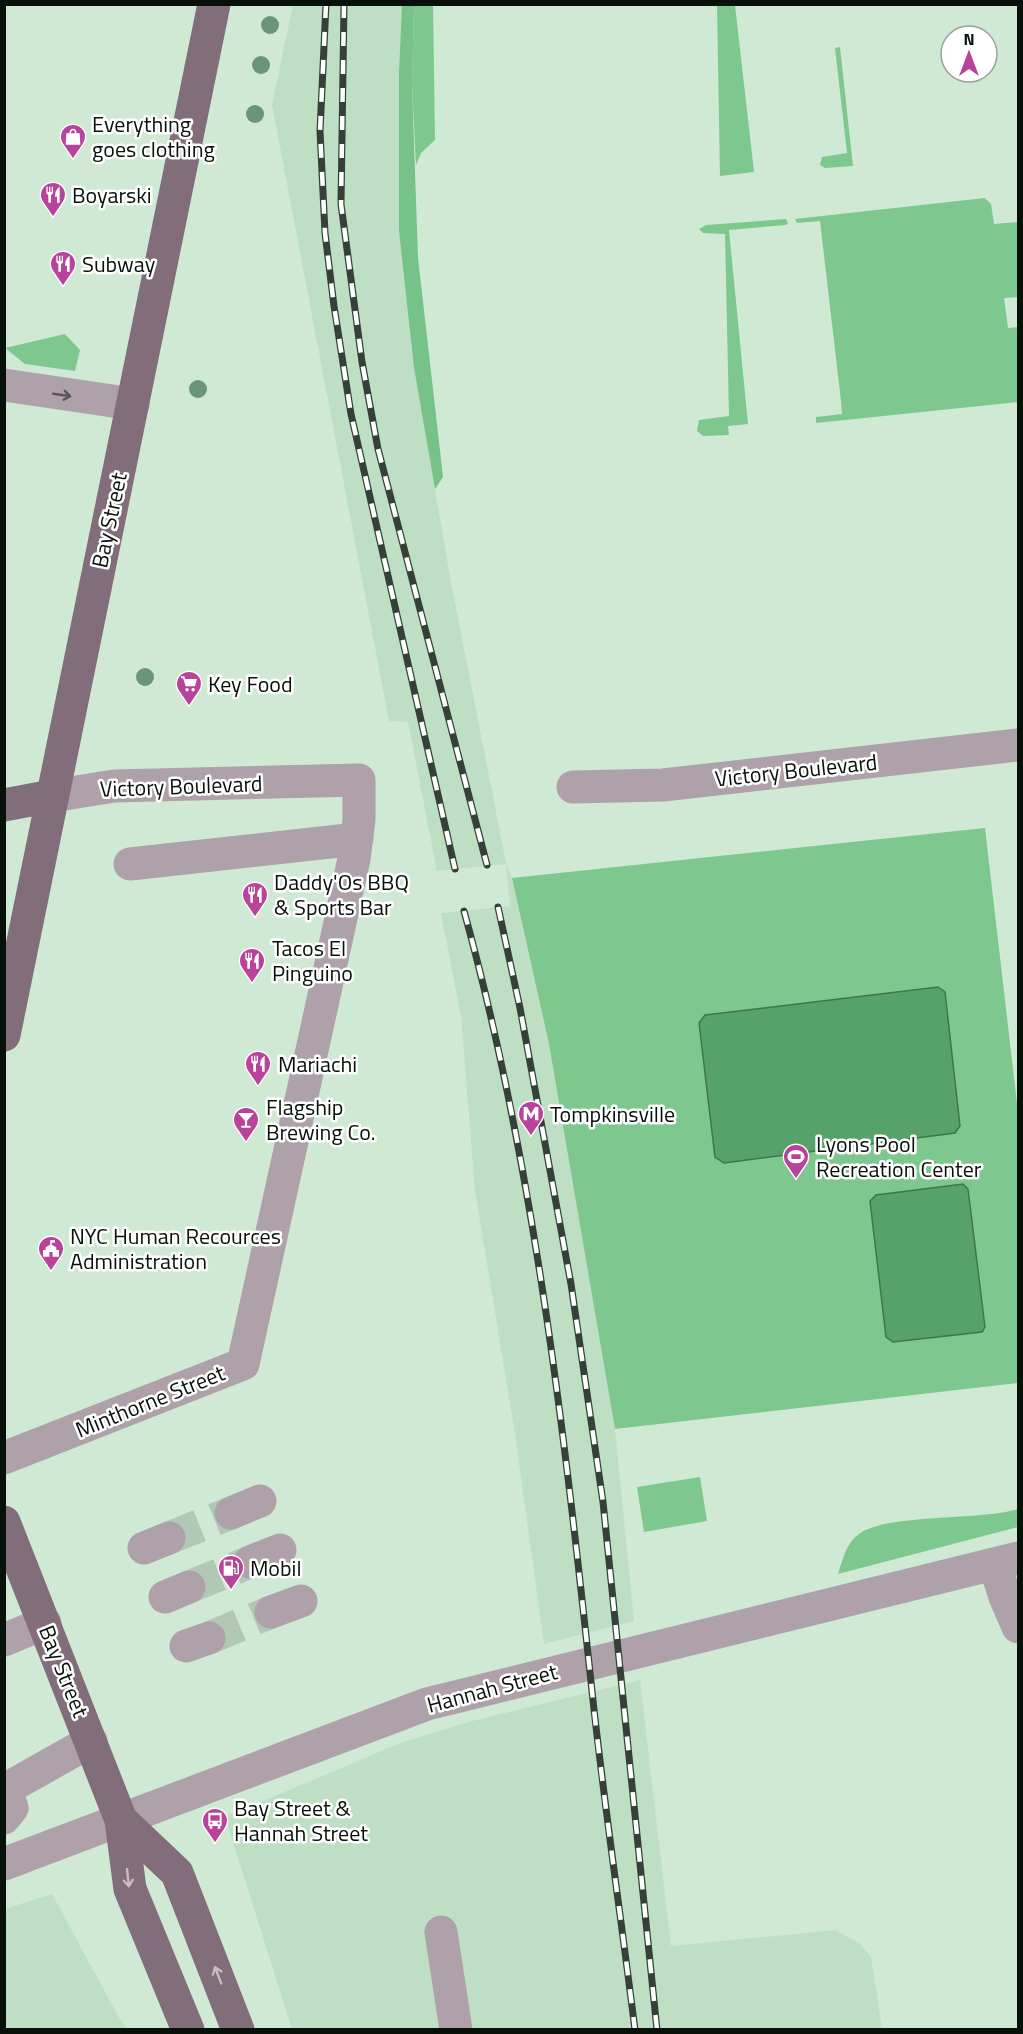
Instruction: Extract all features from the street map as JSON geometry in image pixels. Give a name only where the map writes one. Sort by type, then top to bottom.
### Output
[{"type":"main road","name":"Bay Street","points":[[4,1035],[214,4]]},
{"type":"main road","name":"Victory Boulevard","points":[[4,805],[52,796]]},
{"type":"main road","name":"Bay Street","points":[[4,1522],[122,1820],[130,1889],[188,2030]]},
{"type":"main road","name":"Bay Street","points":[[122,1820],[177,1873],[238,2030]]},
{"type":"street","points":[[4,385],[133,404]]},
{"type":"street","name":"Victory Boulevard","points":[[573,787],[663,785],[1018,745]]},
{"type":"street","name":"Victory Boulevard","points":[[52,796],[114,786],[359,780]]},
{"type":"street","name":"Minthorne Street","points":[[4,1458],[243,1364],[357,839],[359,780]]},
{"type":"street","points":[[130,864],[357,839]]},
{"type":"street","points":[[250,1562],[280,1550]]},
{"type":"street","points":[[1007,1562],[1005,1597],[1018,1627]]},
{"type":"street","name":"Hannah Street","points":[[4,1864],[398,1713],[494,1686],[1007,1562]]},
{"type":"street","points":[[4,1640],[45,1623]]},
{"type":"street","points":[[5,1797],[91,1741]]},
{"type":"street","points":[[441,1932],[456,2030]]},
{"type":"shaded area","points":[[293,5],[402,5],[399,71],[399,230],[414,368],[450,577],[506,863],[512,878],[549,1044],[586,1248],[615,1429],[634,1621],[544,1644],[515,1434],[475,1191],[461,1016],[441,913],[510,906],[506,864],[437,871],[408,722],[389,721],[272,105]]},
{"type":"shaded area","points":[[402,5],[414,5],[412,86],[418,258],[443,477],[435,489],[414,368],[399,231],[399,71]]},
{"type":"shaded area","points":[[414,5],[433,5],[435,140],[421,153],[416,165],[412,86]]},
{"type":"shaded area","points":[[717,5],[735,5],[754,172],[720,176]]},
{"type":"shaded area","points":[[840,47],[853,166],[825,168],[820,165],[822,157],[847,153],[835,48]]},
{"type":"shaded area","points":[[985,198],[991,204],[994,224],[1018,222],[1018,297],[1004,298],[1008,328],[1018,327],[1018,402],[816,423],[816,417],[842,414],[841,401],[820,221],[797,223],[795,219]]},
{"type":"shaded area","points":[[786,219],[788,223],[786,225],[729,230],[748,424],[728,426],[729,435],[703,436],[697,431],[699,420],[729,416],[725,234],[703,233],[699,229],[706,225]]},
{"type":"shaded area","points":[[65,334],[80,350],[75,371],[25,364],[5,348]]},
{"type":"shaded area","name":"Lyons Pool Recreation Center","points":[[985,828],[1018,1112],[1018,1383],[615,1429],[549,1044],[512,878]]},
{"type":"shaded area","points":[[938,987],[945,992],[960,1126],[955,1133],[724,1163],[715,1157],[699,1023],[705,1015]]},
{"type":"shaded area","points":[[963,1184],[968,1189],[985,1327],[982,1332],[893,1342],[886,1337],[870,1201],[876,1195]]},
{"type":"shaded area","points":[[700,1477],[707,1521],[644,1532],[637,1487]]},
{"type":"shaded area","points":[[1018,1509],[1018,1527],[838,1574],[851,1542],[859,1534],[872,1527],[912,1520],[1001,1513]]},
{"type":"shaded area","points":[[640,1680],[671,1946],[836,1930],[860,1944],[871,1957],[882,2029],[292,2029],[225,1817],[403,1742],[472,1721]]},
{"type":"shaded area","points":[[52,1894],[127,2029],[5,2029],[5,1909]]},
{"type":"tunnel","points":[[169,1538],[231,1513]]},
{"type":"tunnel","points":[[189,1587],[250,1562]]},
{"type":"tunnel","points":[[209,1638],[271,1612]]},
{"type":"railway","points":[[326,4],[320,131],[325,233],[334,306],[351,414],[455,869]]},
{"type":"railway","points":[[344,4],[341,204],[362,362],[378,449],[487,865]]},
{"type":"railway","points":[[498,907],[520,1008],[571,1284],[603,1502],[657,2030]]},
{"type":"railway","points":[[464,911],[510,1103],[544,1298],[558,1396],[602,1776],[635,2030]]},
{"type":"place","name":"Everything goes clothing","points":[[73,160]]},
{"type":"place","name":"Boyarski","points":[[53,218]]},
{"type":"place","name":"Subway","points":[[63,287]]},
{"type":"place","name":"Key Food","points":[[189,707]]},
{"type":"place","name":"Daddy'Os BBQ & Sports Bar","points":[[255,918]]},
{"type":"place","name":"Tacos El Pinguino","points":[[252,984]]},
{"type":"place","name":"Mariachi","points":[[258,1087]]},
{"type":"place","name":"Tompkinsville","points":[[531,1137]]},
{"type":"place","name":"Flagship Brewing Co.","points":[[246,1143]]},
{"type":"place","name":"Lyons Pool Recreation Center","points":[[796,1180]]},
{"type":"place","name":"NYC Human Recources Administration","points":[[51,1272]]},
{"type":"place","name":"Mobil","points":[[231,1591]]},
{"type":"place","name":"Bay Street & Hannah Street","points":[[215,1844]]}]
